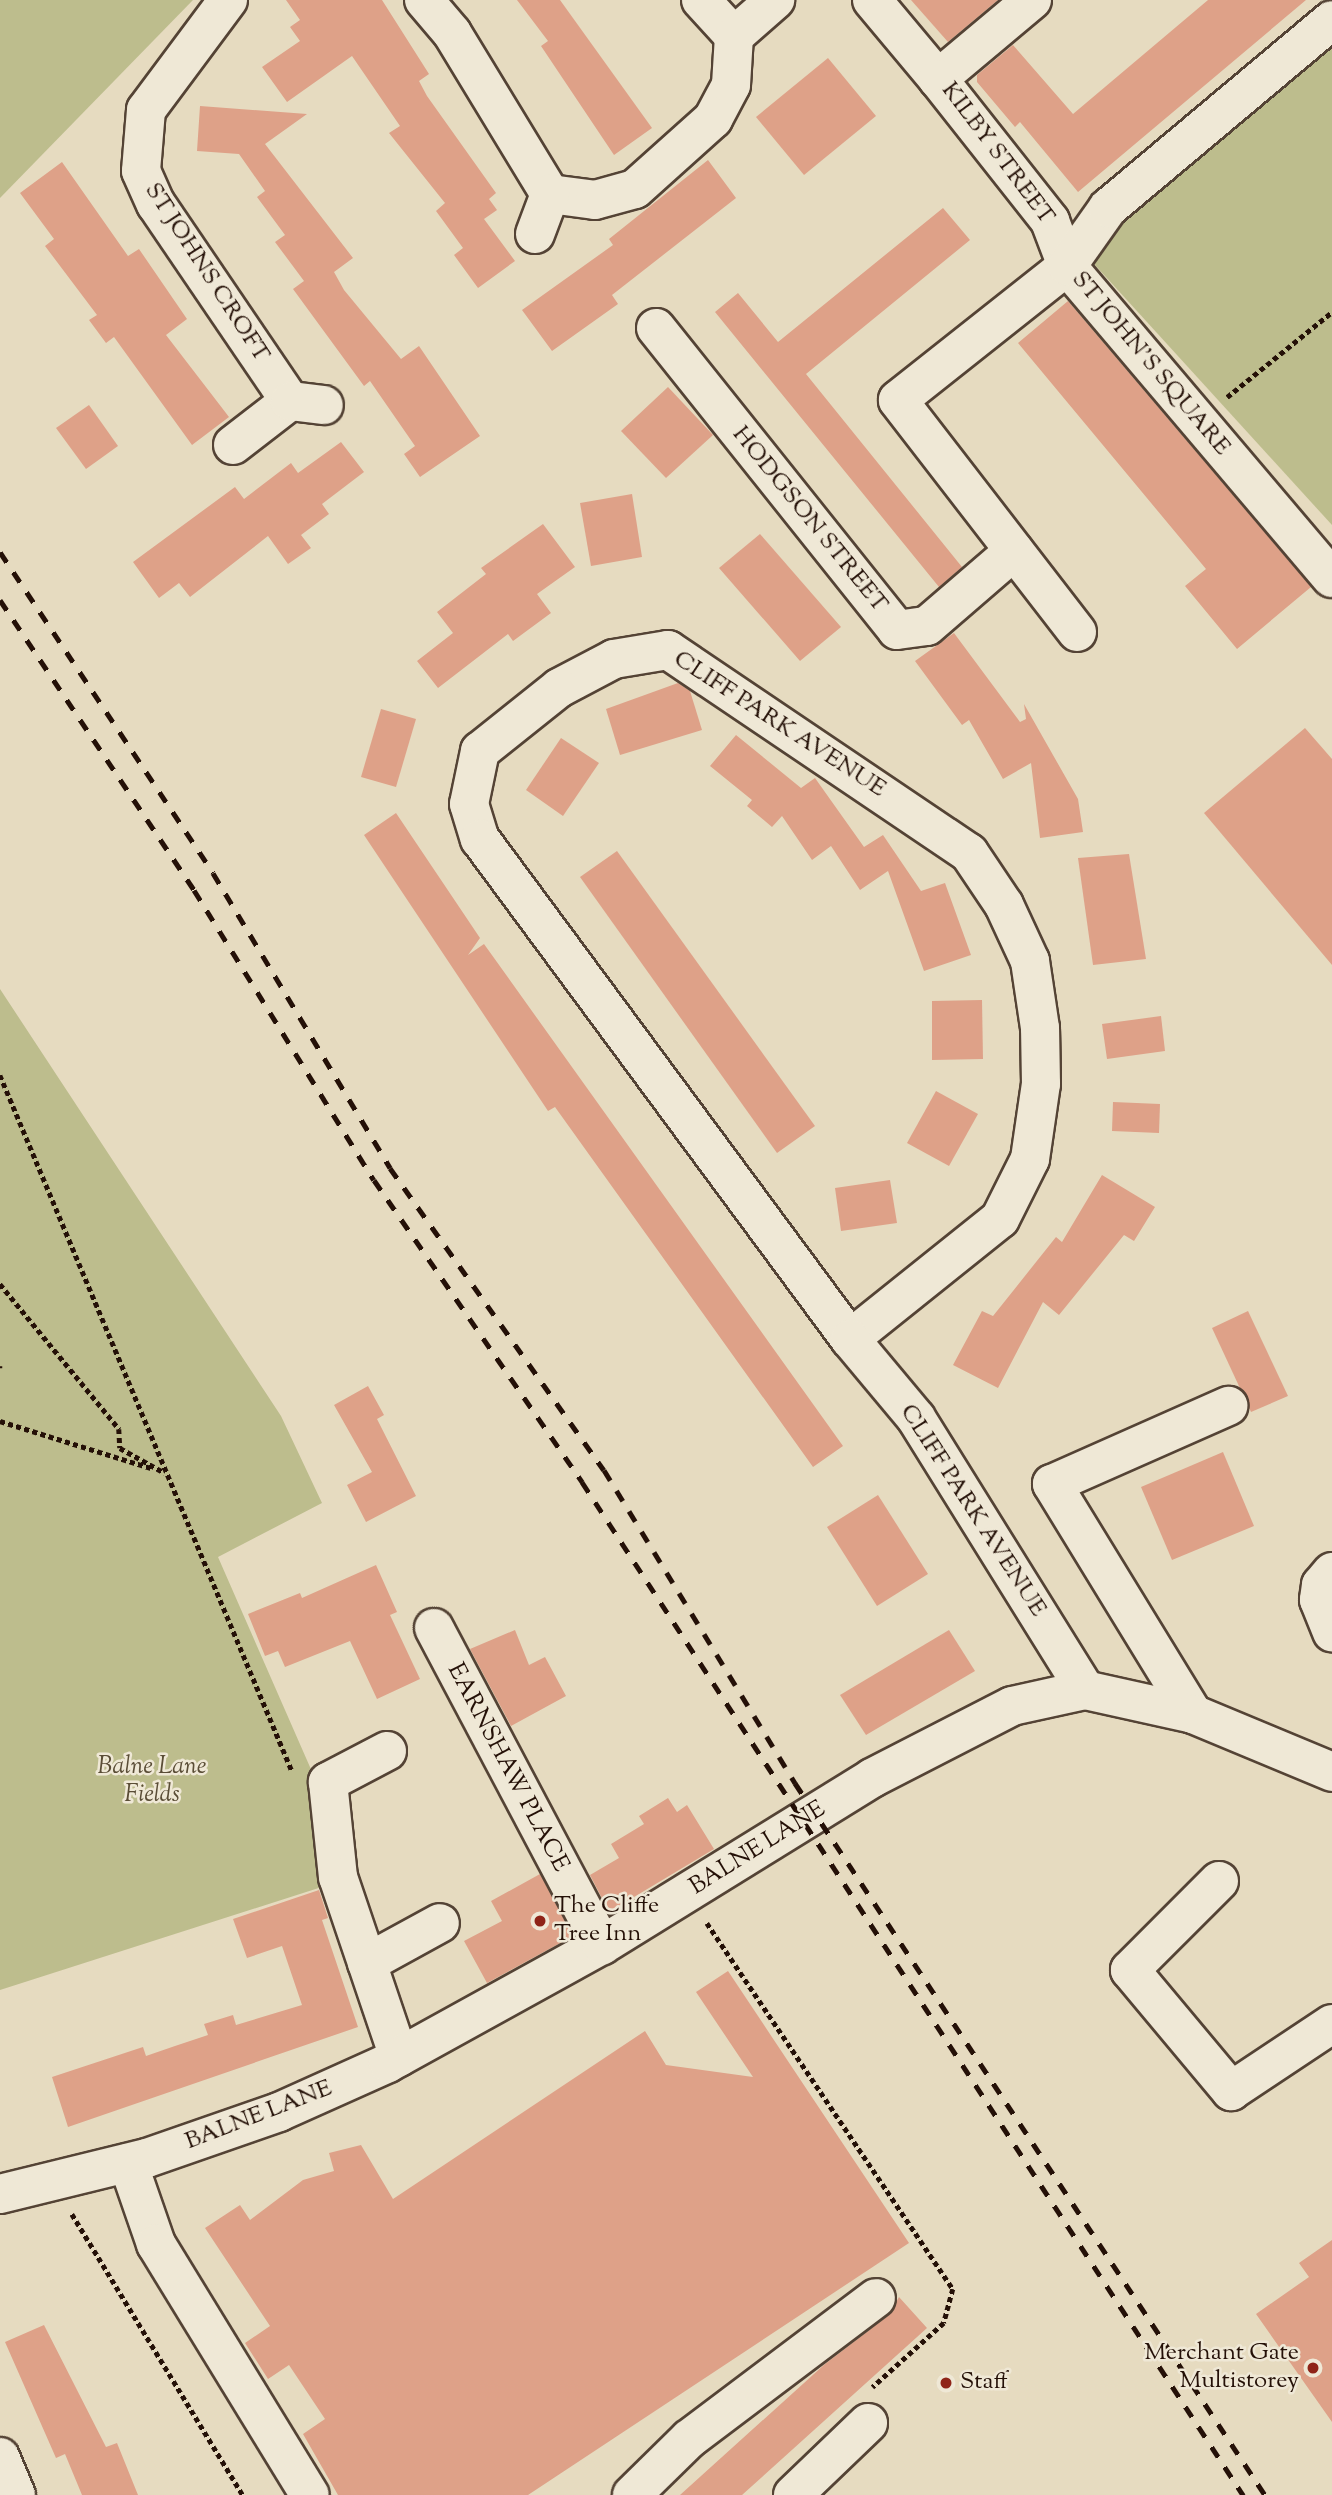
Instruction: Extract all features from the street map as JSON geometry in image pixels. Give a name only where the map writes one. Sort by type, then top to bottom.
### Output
[{"type":"street","name":"ST JOHNS CROFT","points":[[229,0],[146,110],[141,171],[156,204],[307,403],[233,445]]},
{"type":"street","points":[[424,0],[452,33],[550,194]]},
{"type":"street","points":[[701,0],[734,36]]},
{"type":"street","points":[[550,194],[595,200],[635,188],[713,119],[731,85],[734,36],[775,0]]},
{"type":"street","points":[[872,0],[938,79]]},
{"type":"street","name":"KILBY STREET","points":[[1032,0],[938,79],[1049,221],[1067,266]]},
{"type":"street","name":"ST JOHN'S SQUARE","points":[[1332,20],[1108,208],[1067,266],[1332,578]]},
{"type":"street","points":[[535,234],[550,194]]},
{"type":"street","points":[[1067,266],[898,400],[1077,632]]},
{"type":"street","name":"HODGSON STREET","points":[[656,328],[897,630],[927,626],[1014,551]]},
{"type":"street","name":"CLIFF PARK AVENUE","points":[[850,1339],[1000,1219],[1030,1159],[1041,1083],[1040,1028],[1030,961],[1003,905],[970,853],[668,650],[614,659],[559,688],[480,751],[469,804],[480,839],[850,1339],[916,1418],[1085,1690]]},
{"type":"street","points":[[1193,1714],[1052,1484],[1228,1406]]},
{"type":"street","points":[[1332,1572],[1321,1585],[1319,1600],[1332,1632]]},
{"type":"street","name":"EARNSHAW PLACE","points":[[434,1628],[602,1945]]},
{"type":"street","name":"BALNE LANE","points":[[0,2194],[54,2184],[128,2163],[279,2112],[399,2057],[602,1945],[872,1778],[1000,1712],[1085,1690],[1193,1714],[1332,1772]]},
{"type":"street","points":[[387,1751],[328,1782],[338,1877],[399,2057]]},
{"type":"street","points":[[1219,1881],[1130,1970],[1231,2091],[1332,2024]]},
{"type":"street","points":[[367,1964],[440,1923]]},
{"type":"street","points":[[128,2163],[156,2244],[310,2495]]},
{"type":"street","points":[[632,2495],[689,2439],[876,2298]]},
{"type":"street","points":[[793,2495],[866,2409]]},
{"type":"street","points":[[0,2457],[16,2495]]},
{"type":"path","points":[[1198,420],[1332,312]]},
{"type":"path","points":[[0,1075],[165,1473],[296,1779]]},
{"type":"path","points":[[0,1284],[119,1429],[120,1448],[165,1473]]},
{"type":"path","points":[[0,1422],[165,1473]]},
{"type":"path","points":[[687,1893],[953,2289],[944,2323],[866,2409]]},
{"type":"path","points":[[54,2184],[243,2495]]},
{"type":"green space","points":[[0,0],[193,0],[0,198]]},
{"type":"green space","points":[[1332,40],[1332,525],[1095,265],[1098,246],[1111,227]]},
{"type":"green space","name":"Balne Lane Fields","points":[[0,989],[281,1416],[322,1503],[218,1557],[317,1783],[328,1885],[0,1990]]},
{"type":"building","points":[[286,0],[382,0],[429,74],[419,81],[427,96],[496,193],[489,199],[497,210],[484,219],[515,261],[478,288],[454,255],[463,248],[436,211],[445,203],[389,133],[400,126],[352,56],[287,102],[262,67],[300,41],[290,27],[300,20]]},
{"type":"building","points":[[517,0],[560,0],[652,128],[614,155],[541,46],[548,41]]},
{"type":"building","points":[[911,0],[998,0],[948,42]]},
{"type":"building","points":[[1208,0],[1306,0],[1078,192],[1020,122],[1015,127],[977,82],[977,75],[1013,45],[1073,114]]},
{"type":"building","points":[[828,58],[876,116],[804,175],[756,117]]},
{"type":"building","points":[[200,106],[307,114],[265,144],[353,258],[334,272],[344,290],[401,359],[419,346],[480,436],[420,477],[404,454],[415,446],[370,381],[364,386],[293,289],[304,281],[275,242],[285,235],[257,197],[265,191],[239,154],[197,151]]},
{"type":"building","points":[[708,160],[736,198],[612,295],[618,304],[552,351],[522,310],[613,245],[609,239]]},
{"type":"building","points":[[62,162],[128,256],[139,249],[187,319],[166,335],[229,417],[192,445],[114,337],[106,343],[89,320],[97,315],[45,246],[54,239],[20,193]]},
{"type":"building","points":[[943,208],[970,240],[806,374],[962,567],[939,587],[715,312],[738,293],[778,342]]},
{"type":"building","points":[[1068,301],[1311,587],[1237,649],[1185,586],[1206,569],[1018,343]]},
{"type":"building","points":[[668,387],[713,435],[666,478],[621,431]]},
{"type":"building","points":[[89,405],[118,446],[86,469],[56,428]]},
{"type":"building","points":[[341,442],[364,472],[322,504],[329,514],[301,535],[311,548],[288,564],[268,536],[190,597],[179,583],[159,598],[133,562],[235,487],[244,499],[291,463],[298,473]]},
{"type":"building","points":[[632,494],[642,557],[591,566],[580,503]]},
{"type":"building","points":[[543,524],[575,567],[537,594],[551,613],[513,641],[508,634],[438,688],[417,661],[453,633],[437,612],[486,574],[481,568]]},
{"type":"building","points":[[760,534],[841,627],[800,661],[719,568]]},
{"type":"building","points":[[954,633],[1020,722],[1026,719],[1024,704],[1078,799],[1083,832],[1040,838],[1031,763],[1003,779],[969,720],[962,725],[915,661]]},
{"type":"building","points":[[678,683],[690,691],[702,730],[620,755],[606,709]]},
{"type":"building","points":[[381,709],[416,719],[396,787],[361,777]]},
{"type":"building","points":[[1305,728],[1332,759],[1332,965],[1204,813]]},
{"type":"building","points":[[736,735],[801,788],[815,778],[864,847],[883,835],[921,891],[945,883],[971,955],[924,971],[888,871],[860,890],[831,846],[812,860],[782,816],[772,827],[747,806],[752,800],[710,766]]},
{"type":"building","points":[[561,738],[599,763],[563,816],[526,790]]},
{"type":"building","points":[[396,813],[480,938],[468,955],[484,944],[843,1446],[813,1467],[555,1107],[548,1111],[364,835]]},
{"type":"building","points":[[617,851],[815,1126],[777,1153],[580,877]]},
{"type":"building","points":[[1129,854],[1146,959],[1093,965],[1078,858]]},
{"type":"building","points":[[982,1000],[983,1059],[932,1060],[932,1001]]},
{"type":"building","points":[[1161,1016],[1165,1051],[1107,1059],[1102,1024]]},
{"type":"building","points":[[936,1091],[978,1114],[949,1166],[907,1143]]},
{"type":"building","points":[[1113,1102],[1160,1104],[1159,1133],[1112,1131]]},
{"type":"building","points":[[1102,1175],[1155,1207],[1134,1241],[1124,1235],[1059,1315],[1043,1302],[998,1388],[953,1365],[982,1311],[993,1316],[1056,1237],[1062,1242]]},
{"type":"building","points":[[890,1180],[897,1223],[841,1231],[835,1188]]},
{"type":"building","points":[[1248,1311],[1288,1396],[1251,1412],[1212,1328]]},
{"type":"building","points":[[368,1386],[384,1415],[377,1419],[416,1496],[366,1522],[347,1485],[372,1472],[334,1405]]},
{"type":"building","points":[[1223,1452],[1254,1526],[1172,1560],[1141,1487]]},
{"type":"building","points":[[878,1495],[928,1574],[877,1606],[827,1527]]},
{"type":"building","points":[[376,1565],[397,1612],[390,1615],[420,1679],[377,1699],[350,1641],[285,1667],[278,1651],[265,1656],[248,1614],[300,1593],[302,1598]]},
{"type":"building","points":[[515,1630],[529,1665],[545,1657],[566,1696],[511,1726],[470,1649]]},
{"type":"building","points":[[949,1630],[975,1671],[866,1735],[840,1695]]},
{"type":"building","points":[[668,1798],[677,1812],[687,1805],[714,1849],[609,1912],[590,1875],[619,1858],[611,1844],[644,1824],[639,1816]]},
{"type":"building","points":[[540,1874],[573,1936],[487,1983],[464,1941],[502,1921],[491,1901]]},
{"type":"building","points":[[319,1890],[328,1918],[322,1920],[358,2027],[68,2127],[52,2077],[143,2047],[146,2056],[208,2035],[204,2024],[233,2015],[236,2025],[302,2005],[282,1946],[247,1958],[233,1919]]},
{"type":"building","points":[[728,1971],[909,2243],[528,2495],[338,2495],[303,2434],[325,2419],[289,2365],[268,2379],[245,2343],[270,2326],[205,2228],[240,2205],[250,2220],[303,2180],[334,2171],[329,2153],[361,2145],[393,2199],[645,2031],[666,2065],[753,2077],[696,1992]]},
{"type":"building","name":"Merchant Gate Multistorey","points":[[1332,2240],[1332,2422],[1256,2314],[1309,2277],[1299,2263]]},
{"type":"building","points":[[899,2297],[927,2328],[742,2495],[680,2495],[825,2364],[889,2315]]},
{"type":"building","points":[[44,2325],[106,2447],[117,2443],[138,2495],[82,2495],[65,2454],[56,2458],[5,2342]]},
{"type":"railway","points":[[0,552],[213,873],[390,1168],[604,1470],[795,1783],[1265,2495]]},
{"type":"railway","points":[[0,600],[194,890],[374,1180],[582,1482],[1243,2495]]},
{"type":"place","name":"The Cliffe Tree Inn","points":[[540,1921]]},
{"type":"place","name":"Merchant Gate Multistorey","points":[[1313,2368]]},
{"type":"place","name":"Staff","points":[[946,2383]]}]
